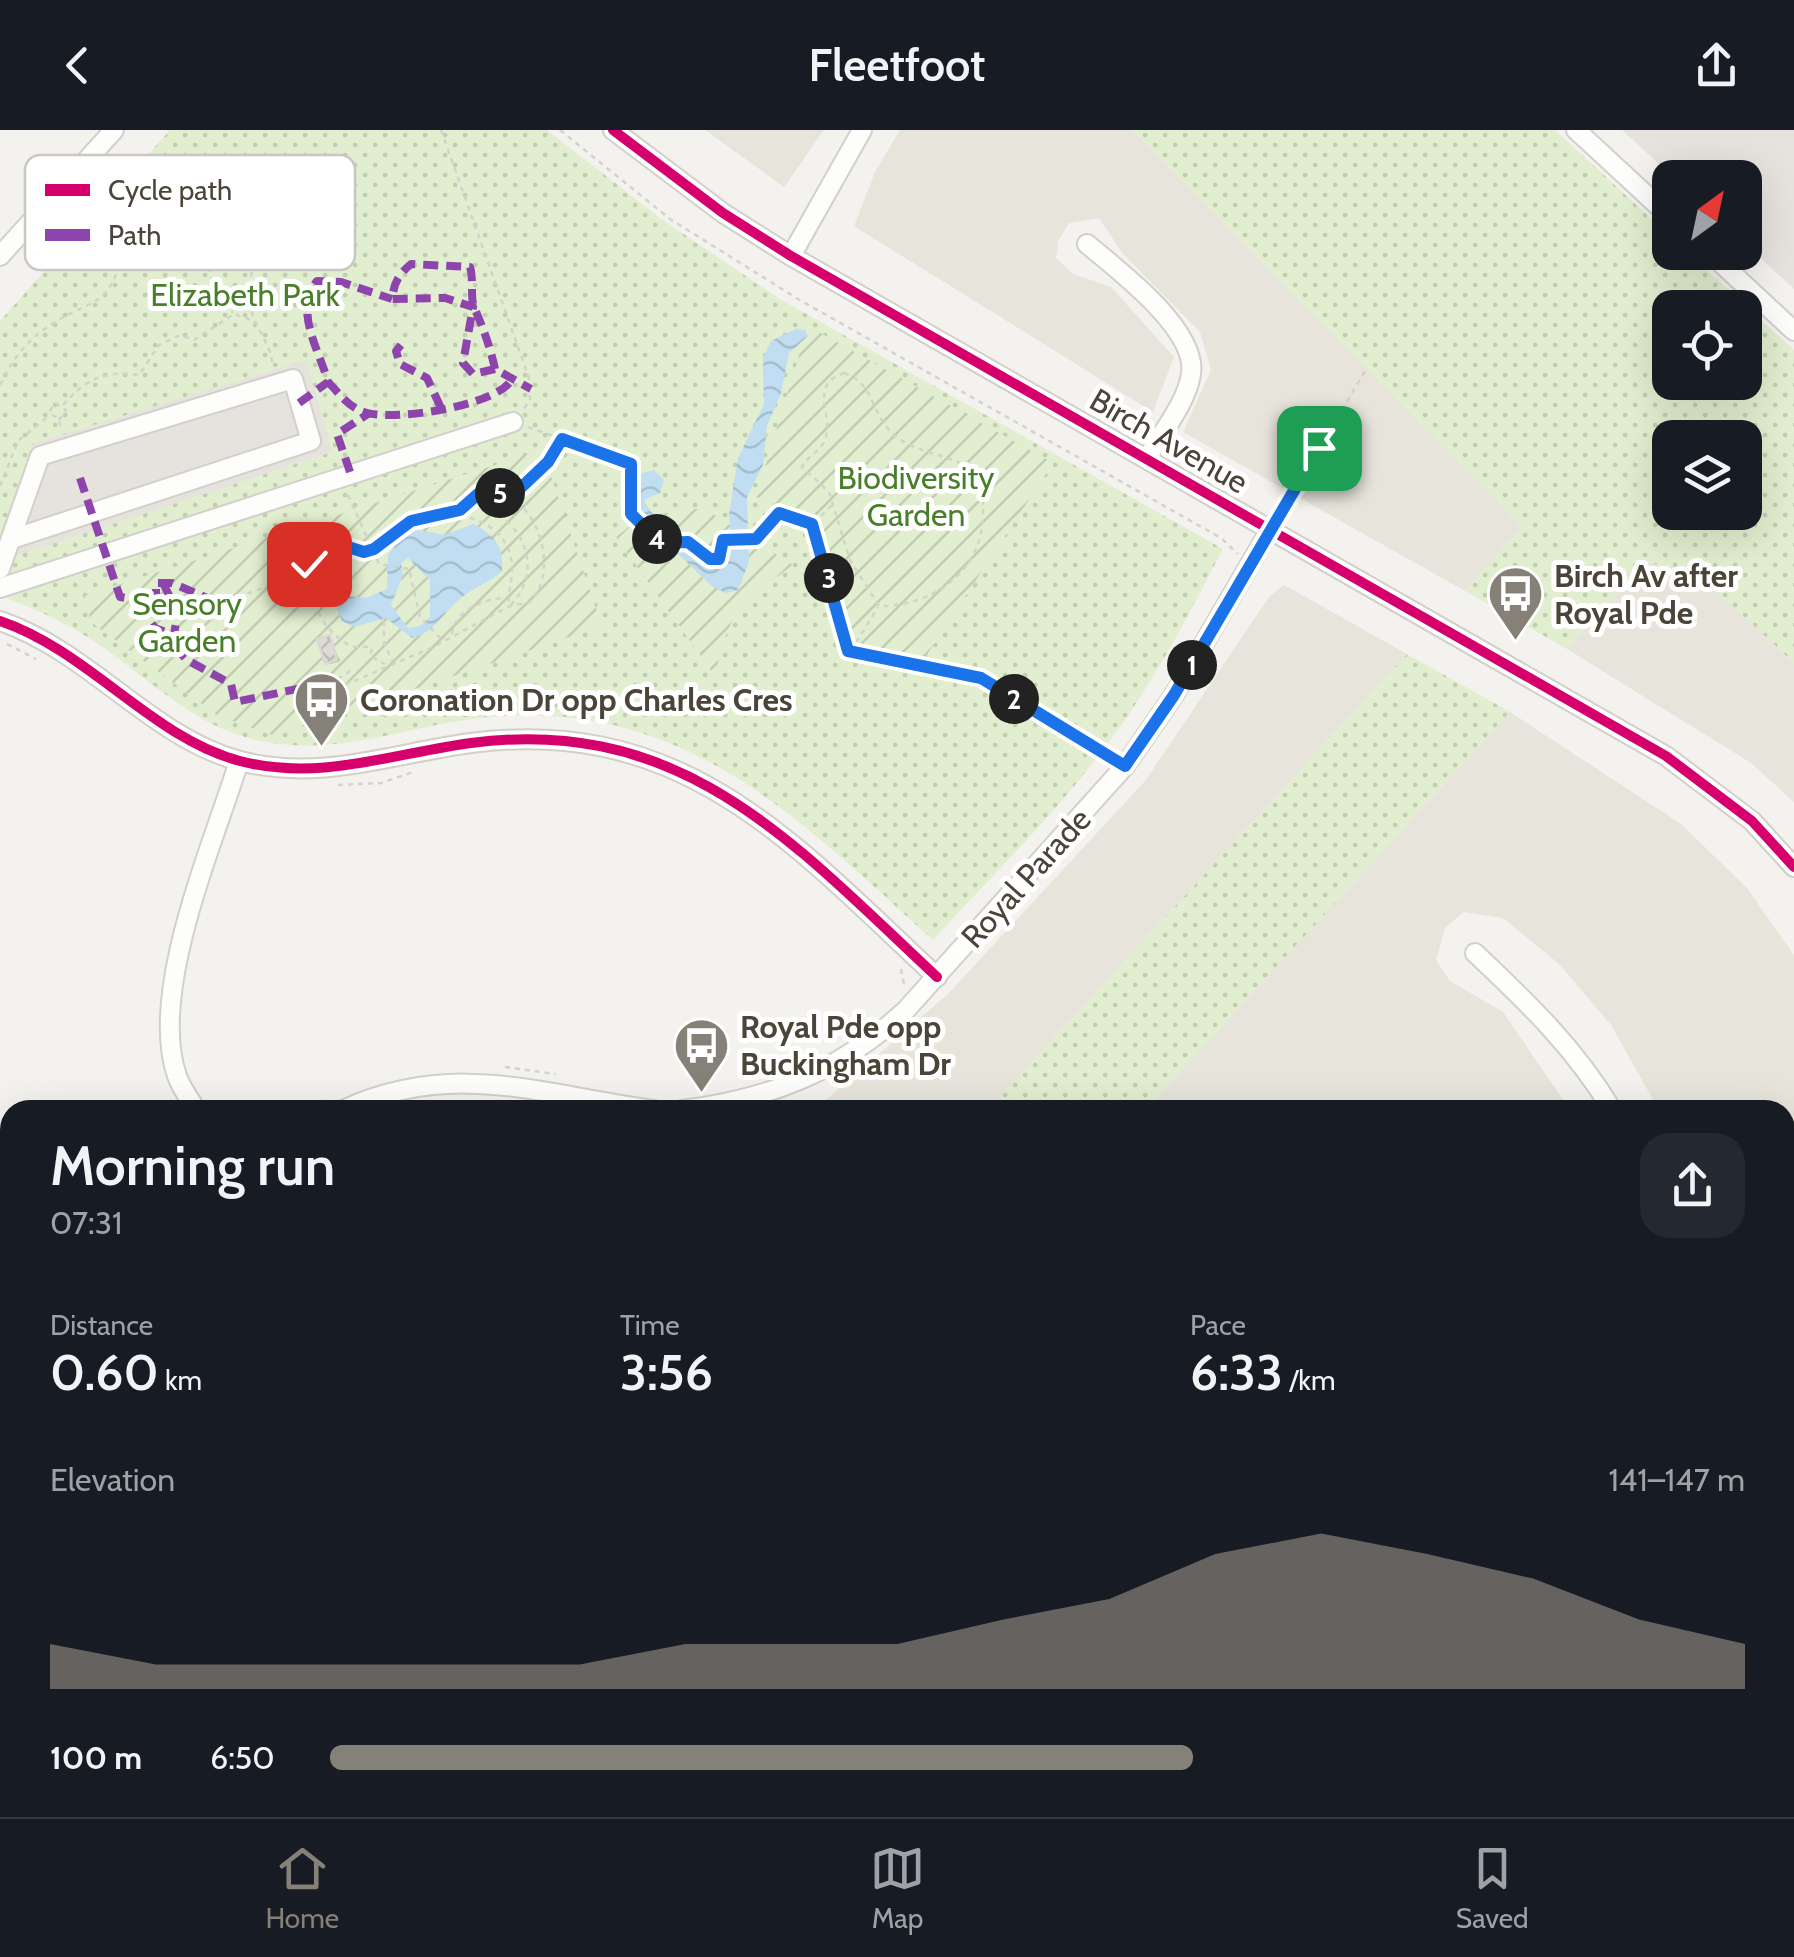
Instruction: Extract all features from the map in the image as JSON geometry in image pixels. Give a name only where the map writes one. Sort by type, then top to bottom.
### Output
[{"type":"street","points":[[91,155],[114,130]]},
{"type":"street","name":"Birch Avenue","points":[[613,130],[723,213],[791,256],[1666,756],[1752,822],[1794,867]]},
{"type":"street","points":[[791,256],[862,130]]},
{"type":"street","points":[[1576,130],[1652,200]]},
{"type":"street","points":[[0,256],[25,228]]},
{"type":"street","points":[[1087,244],[1179,333],[1192,358],[1189,384],[1148,457]]},
{"type":"street","points":[[1728,270],[1794,331]]},
{"type":"street","points":[[0,568],[40,456],[292,380],[310,441],[12,539]]},
{"type":"street","points":[[0,588],[513,422]]},
{"type":"street","name":"Royal Parade","points":[[747,1100],[811,1078],[870,1043],[937,977],[1125,766],[1174,695],[1272,528]]},
{"type":"street","points":[[0,621],[66,652],[173,729],[239,761],[288,768],[331,768],[508,738],[589,745],[677,769],[739,802],[793,843],[937,977]]},
{"type":"street","points":[[190,1100],[177,1076],[168,1017],[174,972],[239,761]]},
{"type":"street","points":[[1475,953],[1545,1020],[1590,1074],[1606,1100]]},
{"type":"street","points":[[352,1100],[399,1090],[484,1081],[595,1100]]},
{"type":"path","points":[[441,130],[528,378],[530,398],[513,422],[631,464],[631,514],[661,543],[688,542],[710,559],[719,559],[723,540],[752,540],[761,536],[779,513],[812,524]]},
{"type":"path","points":[[560,130],[670,219],[798,299],[1221,538],[1227,548],[1252,562]]},
{"type":"path","points":[[0,385],[28,339],[104,296],[117,270]]},
{"type":"path","points":[[210,270],[234,314],[254,321]]},
{"type":"path","points":[[252,270],[250,304],[272,356],[272,386]]},
{"type":"path","points":[[63,405],[85,380],[118,372],[139,375],[159,345],[180,335],[194,340],[234,314]]},
{"type":"path","points":[[1272,528],[1366,368]]},
{"type":"path","points":[[844,373],[866,386],[888,430],[907,446],[968,467],[978,477],[984,516],[976,554],[926,600],[879,606],[850,560],[828,492],[802,467],[820,449],[827,434],[821,404],[825,389],[833,377],[844,373]]},
{"type":"path","points":[[0,486],[18,441],[50,415],[52,404],[63,405]]},
{"type":"path","points":[[50,415],[62,419],[66,412],[63,405]]},
{"type":"path","points":[[510,498],[548,462],[562,439]]},
{"type":"path","points":[[341,475],[355,519],[379,564],[409,569],[414,578],[413,600],[423,622],[443,641]]},
{"type":"path","points":[[350,671],[335,680],[338,684],[352,682],[534,598],[545,566],[534,524],[510,498],[487,492],[449,514]]},
{"type":"path","points":[[471,500],[503,515],[527,551],[526,581],[510,606]]},
{"type":"path","points":[[812,524],[834,504]]},
{"type":"path","points":[[295,573],[298,560],[332,542],[364,552],[374,549],[411,521],[449,514],[475,517],[503,539],[512,565],[510,606]]},
{"type":"path","points":[[812,524],[851,652]]},
{"type":"path","points":[[219,602],[238,599],[309,564],[335,558],[338,564],[314,579],[323,625],[354,648],[372,648],[370,656],[387,665]]},
{"type":"path","points":[[452,637],[452,627],[465,612],[495,598],[508,598]]},
{"type":"path","points":[[851,652],[879,606]]},
{"type":"path","points":[[384,620],[384,642],[392,662]]},
{"type":"path","points":[[0,641],[50,665]]},
{"type":"path","points":[[851,652],[981,678],[1125,766]]},
{"type":"path","points":[[328,785],[381,783],[415,772]]},
{"type":"path","points":[[894,994],[905,983],[898,964]]},
{"type":"path","points":[[494,1067],[532,1068],[560,1075]]},
{"type":"shaded area","points":[[705,130],[824,130],[784,187]]},
{"type":"shaded area","points":[[900,130],[1132,130],[1523,527],[1465,591],[1183,432],[1211,370],[1200,332],[1123,254],[1099,218],[1069,223],[1058,241],[1056,258],[1073,274],[1111,287],[1174,357],[1153,412],[854,226],[875,172]]},
{"type":"shaded area","points":[[1622,130],[1794,130],[1794,289],[1762,260],[1762,160],[1655,160]]},
{"type":"shaded area","points":[[306,360],[332,452],[0,561],[0,537],[34,443]]},
{"type":"shaded area","points":[[1647,562],[1701,577],[1794,663],[1794,802],[1751,763],[1567,649]]},
{"type":"shaded area","points":[[1284,585],[1407,654],[997,1100],[826,1100],[948,994],[1145,781],[1269,597]]},
{"type":"shaded area","points":[[1510,712],[1681,824],[1747,888],[1794,955],[1794,1100],[1653,1100],[1611,1025],[1559,964],[1503,918],[1464,912],[1445,928],[1436,960],[1450,981],[1503,1012],[1563,1100],[1154,1100]]},
{"type":"green space","points":[[170,130],[547,130],[660,218],[780,299],[1223,549],[1164,658],[1103,750],[1032,834],[933,940],[783,809],[731,774],[676,746],[617,726],[552,716],[480,718],[315,745],[286,745],[234,734],[195,715],[83,634],[0,596],[0,321],[45,270],[355,270],[355,155],[148,155]]},
{"type":"green space","points":[[1132,130],[1555,130],[1652,219],[1652,270],[1707,270],[1728,290],[1652,290],[1652,400],[1762,400],[1762,321],[1794,350],[1794,663],[1701,577],[1648,562],[1567,649],[1465,591],[1523,527]]},
{"type":"green space","name":"Biodiversity Garden","points":[[808,326],[1053,463],[924,659],[851,646],[820,517],[756,497]]},
{"type":"green space","name":"Sensory Garden","points":[[542,450],[602,626],[275,736],[218,716],[91,622],[83,596]]},
{"type":"green space","points":[[703,508],[793,565],[739,610],[726,636],[715,676],[616,537],[642,517]]},
{"type":"green space","points":[[1407,654],[1510,712],[1154,1100],[997,1100]]},
{"type":"water","points":[[796,329],[805,330],[808,336],[789,353],[781,393],[767,426],[763,465],[747,497],[749,562],[738,590],[726,593],[713,587],[638,516],[634,507],[639,474],[654,470],[664,480],[660,493],[644,500],[656,518],[692,551],[716,564],[724,564],[731,541],[729,514],[738,458],[764,404],[763,358],[771,341]]},
{"type":"water","points":[[474,524],[481,528],[500,548],[502,571],[461,598],[428,631],[412,638],[386,618],[353,627],[342,621],[337,609],[339,595],[366,598],[387,589],[388,555],[407,533],[444,535]],"holes":[[[408,558],[430,580],[430,617],[420,626],[408,628],[391,605],[403,575],[401,563]]]},
{"type":"building","points":[[330,635],[337,660],[325,664],[317,639]]},
{"type":"marked path","points":[[495,369],[473,374],[463,363],[473,307],[445,298],[392,299],[397,280],[411,264],[470,267],[473,303],[495,369],[531,389]]},
{"type":"marked path","points":[[299,403],[328,382],[308,317],[310,293],[317,281],[341,282],[392,299]]},
{"type":"marked path","points":[[401,345],[396,351],[400,364],[427,378],[441,408]]},
{"type":"marked path","points":[[328,382],[358,410],[397,415],[466,404],[503,389],[512,379]]},
{"type":"marked path","points":[[350,472],[337,434],[368,414]]},
{"type":"marked path","points":[[80,478],[120,597],[156,603],[156,583],[172,583],[219,603]]},
{"type":"marked path","points":[[163,583],[178,613],[172,644],[187,660],[231,684],[235,702],[335,681]]},
{"type":"marked path","points":[[156,603],[149,620],[155,628],[173,635]]},
{"type":"cycle path","points":[[613,130],[723,213],[791,256],[1666,756],[1752,821],[1794,867]]},
{"type":"cycle path","points":[[0,621],[63,652],[178,734],[240,761],[270,767],[328,767],[471,743],[547,740],[614,749],[675,770],[731,800],[784,838],[937,977]]},
{"type":"place","name":"Birch Av after Royal Pde","points":[[1515,643]]},
{"type":"place","name":"Coronation Dr opp Charles Cres","points":[[321,749]]},
{"type":"place","name":"Royal Pde opp Buckingham Dr","points":[[701,1094]]},
{"type":"route","points":[[309,564],[295,573],[298,560],[332,542],[364,552],[381,546],[411,521],[460,510],[478,494],[497,492],[510,498],[548,462],[562,439],[631,464],[631,514],[661,543],[688,542],[710,559],[719,559],[724,550],[723,540],[756,539],[779,513],[812,524],[848,651],[981,678],[1125,766],[1174,695],[1319,448]]},
{"type":"park label","name":"Elizabeth Park","points":[[245,295]]}]
